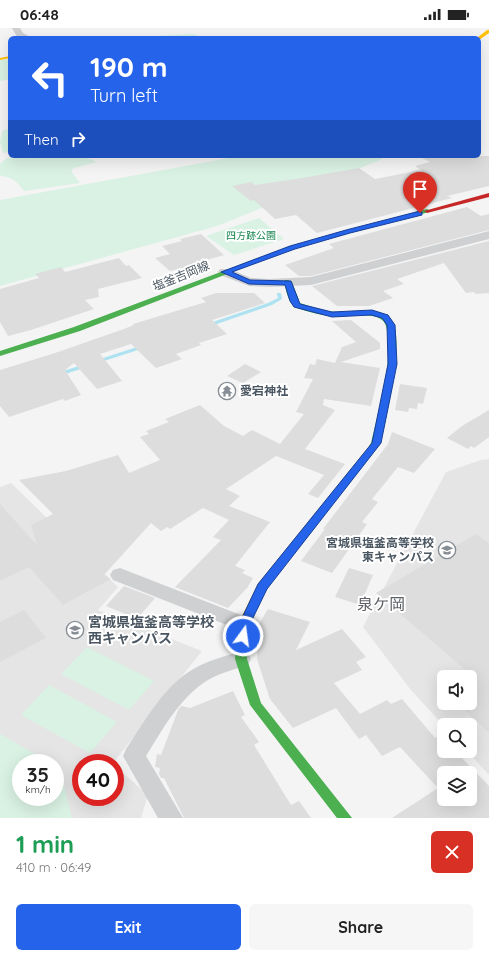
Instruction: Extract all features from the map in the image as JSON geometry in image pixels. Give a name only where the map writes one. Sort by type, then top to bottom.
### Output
[{"type":"street","points":[[17,28],[20,35],[23,36]]},
{"type":"street","name":"塩釜吉岡線","points":[[0,354],[77,329],[292,247],[489,195]]},
{"type":"street","points":[[225,272],[249,282],[311,281],[489,236]]},
{"type":"street","points":[[288,282],[294,301],[297,305],[332,314],[372,313],[385,317],[391,325],[392,364],[376,443],[262,587],[244,624],[241,659],[256,705],[345,818]]},
{"type":"street","points":[[120,575],[244,624]]},
{"type":"street","points":[[171,818],[134,756],[163,712],[183,688],[196,677],[214,668],[241,659]]},
{"type":"shaded area","name":"宮城県塩釜高等学校 東キャンパス","points":[[489,459],[489,775],[473,758],[477,758],[477,718],[437,718],[411,690],[363,627],[446,472],[481,460]]},
{"type":"shaded area","name":"宮城県塩釜高等学校 西キャンパス","points":[[11,483],[118,587],[98,610],[202,651],[120,754],[72,754],[72,806],[124,806],[124,774],[148,795],[141,818],[0,818],[0,487]]},
{"type":"green space","points":[[193,34],[198,36],[158,36]]},
{"type":"green space","points":[[8,59],[8,79],[0,81],[0,60]]},
{"type":"green space","points":[[8,129],[8,152],[3,153],[0,142],[2,131]]},
{"type":"green space","points":[[7,158],[85,158],[97,162],[74,168],[71,171],[80,183],[24,191],[14,180],[0,176],[0,164]]},
{"type":"green space","points":[[229,158],[382,158],[217,226],[0,286],[0,200]]},
{"type":"green space","name":"四方跡公園","points":[[259,218],[284,239],[234,255],[206,236]]},
{"type":"green space","points":[[87,647],[154,681],[129,710],[61,674]]},
{"type":"green space","points":[[49,685],[117,722],[90,753],[21,715]]},
{"type":"green space","points":[[0,734],[35,754],[12,754],[12,806],[64,806],[64,785],[72,818],[0,818]]},
{"type":"building","points":[[481,156],[489,156],[489,186],[447,196],[452,198],[317,233],[296,215],[275,219],[254,200],[251,201],[232,186],[251,182],[255,185],[359,168],[375,179],[421,170],[415,166],[430,162],[422,158],[481,158]]},
{"type":"building","points":[[467,207],[481,216],[489,214],[489,230],[311,276],[299,276],[285,265],[334,248],[329,244]]},
{"type":"building","points":[[201,234],[224,255],[197,263],[199,264],[170,271],[155,258],[170,254],[162,246],[182,241],[180,239]]},
{"type":"building","points":[[489,241],[489,293],[466,293],[444,263],[397,279],[404,284],[383,291],[393,298],[369,306],[337,306],[312,286]]},
{"type":"building","points":[[119,258],[126,266],[129,265],[142,278],[98,289],[99,297],[85,300],[94,309],[8,336],[0,322],[0,289],[39,278],[35,274],[61,267],[65,272]]},
{"type":"building","points":[[216,293],[254,293],[265,303],[212,320],[227,334],[199,343],[201,345],[176,354],[182,359],[156,368],[131,344],[100,354],[122,381],[97,389],[74,363],[65,370],[81,395],[65,401],[63,399],[9,417],[0,406],[0,370],[55,353],[121,330],[134,325],[133,324],[206,302],[201,298]]},
{"type":"building","points":[[351,320],[380,343],[380,349],[341,362],[380,368],[371,406],[324,399],[323,405],[335,410],[305,449],[345,464],[318,498],[308,494],[324,475],[276,456],[226,489],[240,496],[229,506],[270,522],[235,566],[245,570],[242,573],[253,578],[247,588],[228,608],[175,587],[221,540],[213,537],[229,520],[203,508],[170,529],[167,527],[161,531],[151,523],[104,575],[111,579],[63,605],[29,567],[0,581],[0,504],[37,545],[31,525],[53,514],[19,480],[66,471],[118,455],[129,473],[160,460],[140,437],[149,434],[146,431],[169,422],[165,419],[200,405],[224,426],[243,436],[252,430],[280,444],[304,414],[296,412],[313,379],[304,378],[310,364],[315,365],[317,359],[335,363],[342,347],[356,342],[332,321]]},
{"type":"building","points":[[245,364],[261,372],[243,383],[227,376]]},
{"type":"building","points":[[400,384],[427,388],[423,404],[418,403],[417,409],[409,408],[408,412],[395,410]]},
{"type":"building","points":[[489,410],[489,437],[474,448],[471,446],[468,449],[447,438],[462,426]]},
{"type":"building","points":[[392,432],[435,449],[414,473],[398,467],[372,499],[378,502],[362,522],[367,524],[332,573],[301,561],[325,529],[323,529],[388,444]]},
{"type":"building","points":[[476,534],[489,543],[489,733],[477,722],[477,718],[473,718],[464,710],[477,710],[477,670],[466,670],[376,593]]},
{"type":"building","points":[[349,568],[373,575],[360,605],[335,597]]},
{"type":"building","points":[[124,586],[155,598],[137,619],[106,606]]},
{"type":"building","points":[[268,609],[310,622],[296,650],[342,629],[366,657],[356,662],[362,670],[334,683],[360,714],[387,700],[391,704],[402,699],[435,738],[437,737],[437,758],[462,758],[470,766],[437,766],[437,787],[400,747],[382,756],[366,735],[359,739],[336,708],[293,728],[270,699],[257,659],[259,624]]},
{"type":"building","points":[[24,610],[46,638],[0,662],[0,622]]},
{"type":"building","points":[[233,691],[245,715],[241,717],[259,742],[254,745],[291,805],[299,801],[311,818],[184,818],[164,778],[161,778],[159,774],[160,768],[155,767],[157,754],[161,755],[178,710],[181,706],[190,708]]},
{"type":"building","points":[[477,774],[489,786],[489,818],[392,818],[437,789],[437,806],[477,806]]},
{"type":"waterway","points":[[209,325],[270,304],[280,299],[279,294]]},
{"type":"waterway","points":[[99,361],[142,347]]},
{"type":"waterway","points":[[59,374],[85,366]]},
{"type":"traffic: fast","points":[[0,354],[77,329],[292,247],[427,211]]},
{"type":"traffic: fast","points":[[288,282],[294,301],[297,305],[319,312],[332,314],[372,313],[384,317],[390,324],[392,356],[386,397],[376,443],[374,446]]},
{"type":"traffic: fast","points":[[248,616],[244,624],[241,659],[256,705],[345,818]]},
{"type":"traffic: slow","points":[[481,37],[489,31]]},
{"type":"traffic: slow","points":[[0,59],[8,57]]},
{"type":"traffic: slow","points":[[248,616],[262,587],[374,446]]},
{"type":"traffic: jam","points":[[427,211],[489,195]]},
{"type":"place","name":"愛宕神社","points":[[227,391]]},
{"type":"place","name":"宮城県塩釜高等学校 東キャンパス","points":[[447,550]]},
{"type":"place","name":"宮城県塩釜高等学校 西キャンパス","points":[[75,630]]},
{"type":"district","name":"泉ケ岡","points":[[381,604]]},
{"type":"route","points":[[243,636],[244,624],[262,587],[376,443],[392,364],[391,325],[385,317],[372,313],[332,314],[297,305],[294,301],[288,282],[249,282],[225,272],[292,247],[420,213]]}]
